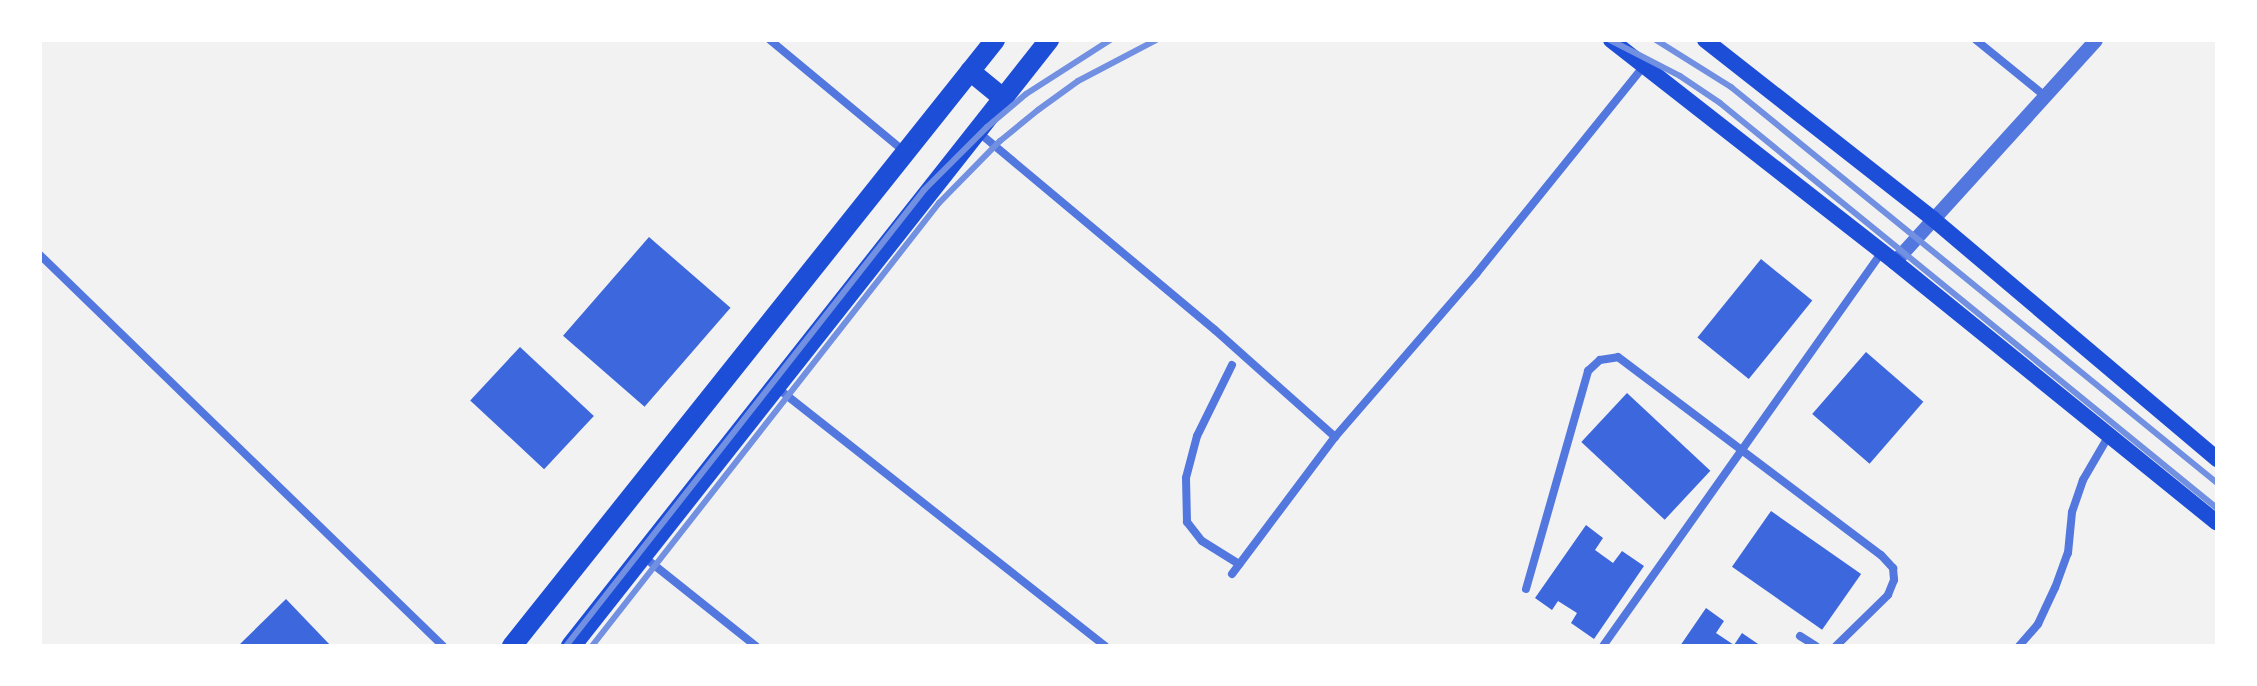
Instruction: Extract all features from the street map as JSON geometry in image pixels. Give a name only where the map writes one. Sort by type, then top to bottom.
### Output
[{"type":"main road","points":[[512,646],[995,40]]},
{"type":"main road","points":[[571,646],[1049,40]]},
{"type":"main road","points":[[1611,40],[1889,257],[2217,523]]},
{"type":"main road","points":[[1705,40],[1933,219],[2217,459]]},
{"type":"main road","points":[[970,71],[1003,98]]},
{"type":"street","points":[[770,40],[905,152]]},
{"type":"street","points":[[1976,40],[2045,96]]},
{"type":"street","points":[[1603,646],[1741,450],[1889,257],[1933,219],[2096,40]]},
{"type":"street","points":[[1232,574],[1335,437],[1476,274],[1643,67]]},
{"type":"street","points":[[977,131],[1215,330],[1335,437]]},
{"type":"street","points":[[40,255],[443,646]]},
{"type":"street","points":[[1526,589],[1588,371],[1600,360],[1618,357],[1881,555],[1893,568],[1894,580],[1888,595],[1836,646]]},
{"type":"street","points":[[1232,365],[1197,436],[1186,478],[1187,522],[1202,541],[1239,564]]},
{"type":"street","points":[[776,386],[1105,646]]},
{"type":"street","points":[[2019,646],[2038,624],[2055,588],[2068,553],[2072,512],[2083,480],[2108,437]]},
{"type":"street","points":[[642,555],[756,646]]},
{"type":"street","points":[[1800,636],[1816,646]]},
{"type":"building","points":[[649,237],[731,308],[645,407],[563,336]]},
{"type":"building","points":[[1761,259],[1812,301],[1749,379],[1697,337]]},
{"type":"building","points":[[520,347],[594,416],[544,469],[470,400]]},
{"type":"building","points":[[1866,352],[1923,402],[1870,464],[1812,414]]},
{"type":"building","points":[[1627,393],[1710,471],[1665,520],[1581,442]]},
{"type":"building","points":[[1771,511],[1861,574],[1822,630],[1732,567]]},
{"type":"building","points":[[1586,525],[1603,538],[1595,550],[1613,563],[1622,551],[1644,566],[1594,639],[1571,623],[1577,613],[1558,601],[1552,610],[1535,598]]},
{"type":"building","points":[[286,599],[331,646],[238,646]]},
{"type":"building","points":[[1706,608],[1724,621],[1716,633],[1734,645],[1742,633],[1761,646],[1680,646]]},
{"type":"railway","points":[[566,646],[924,190],[987,127],[1026,94],[1110,40]]},
{"type":"railway","points":[[592,646],[939,203],[1000,141],[1038,110],[1078,81],[1156,40]]},
{"type":"railway","points":[[1610,40],[1680,76],[1720,103],[2217,508]]},
{"type":"railway","points":[[1656,40],[1731,87],[2217,483]]}]
